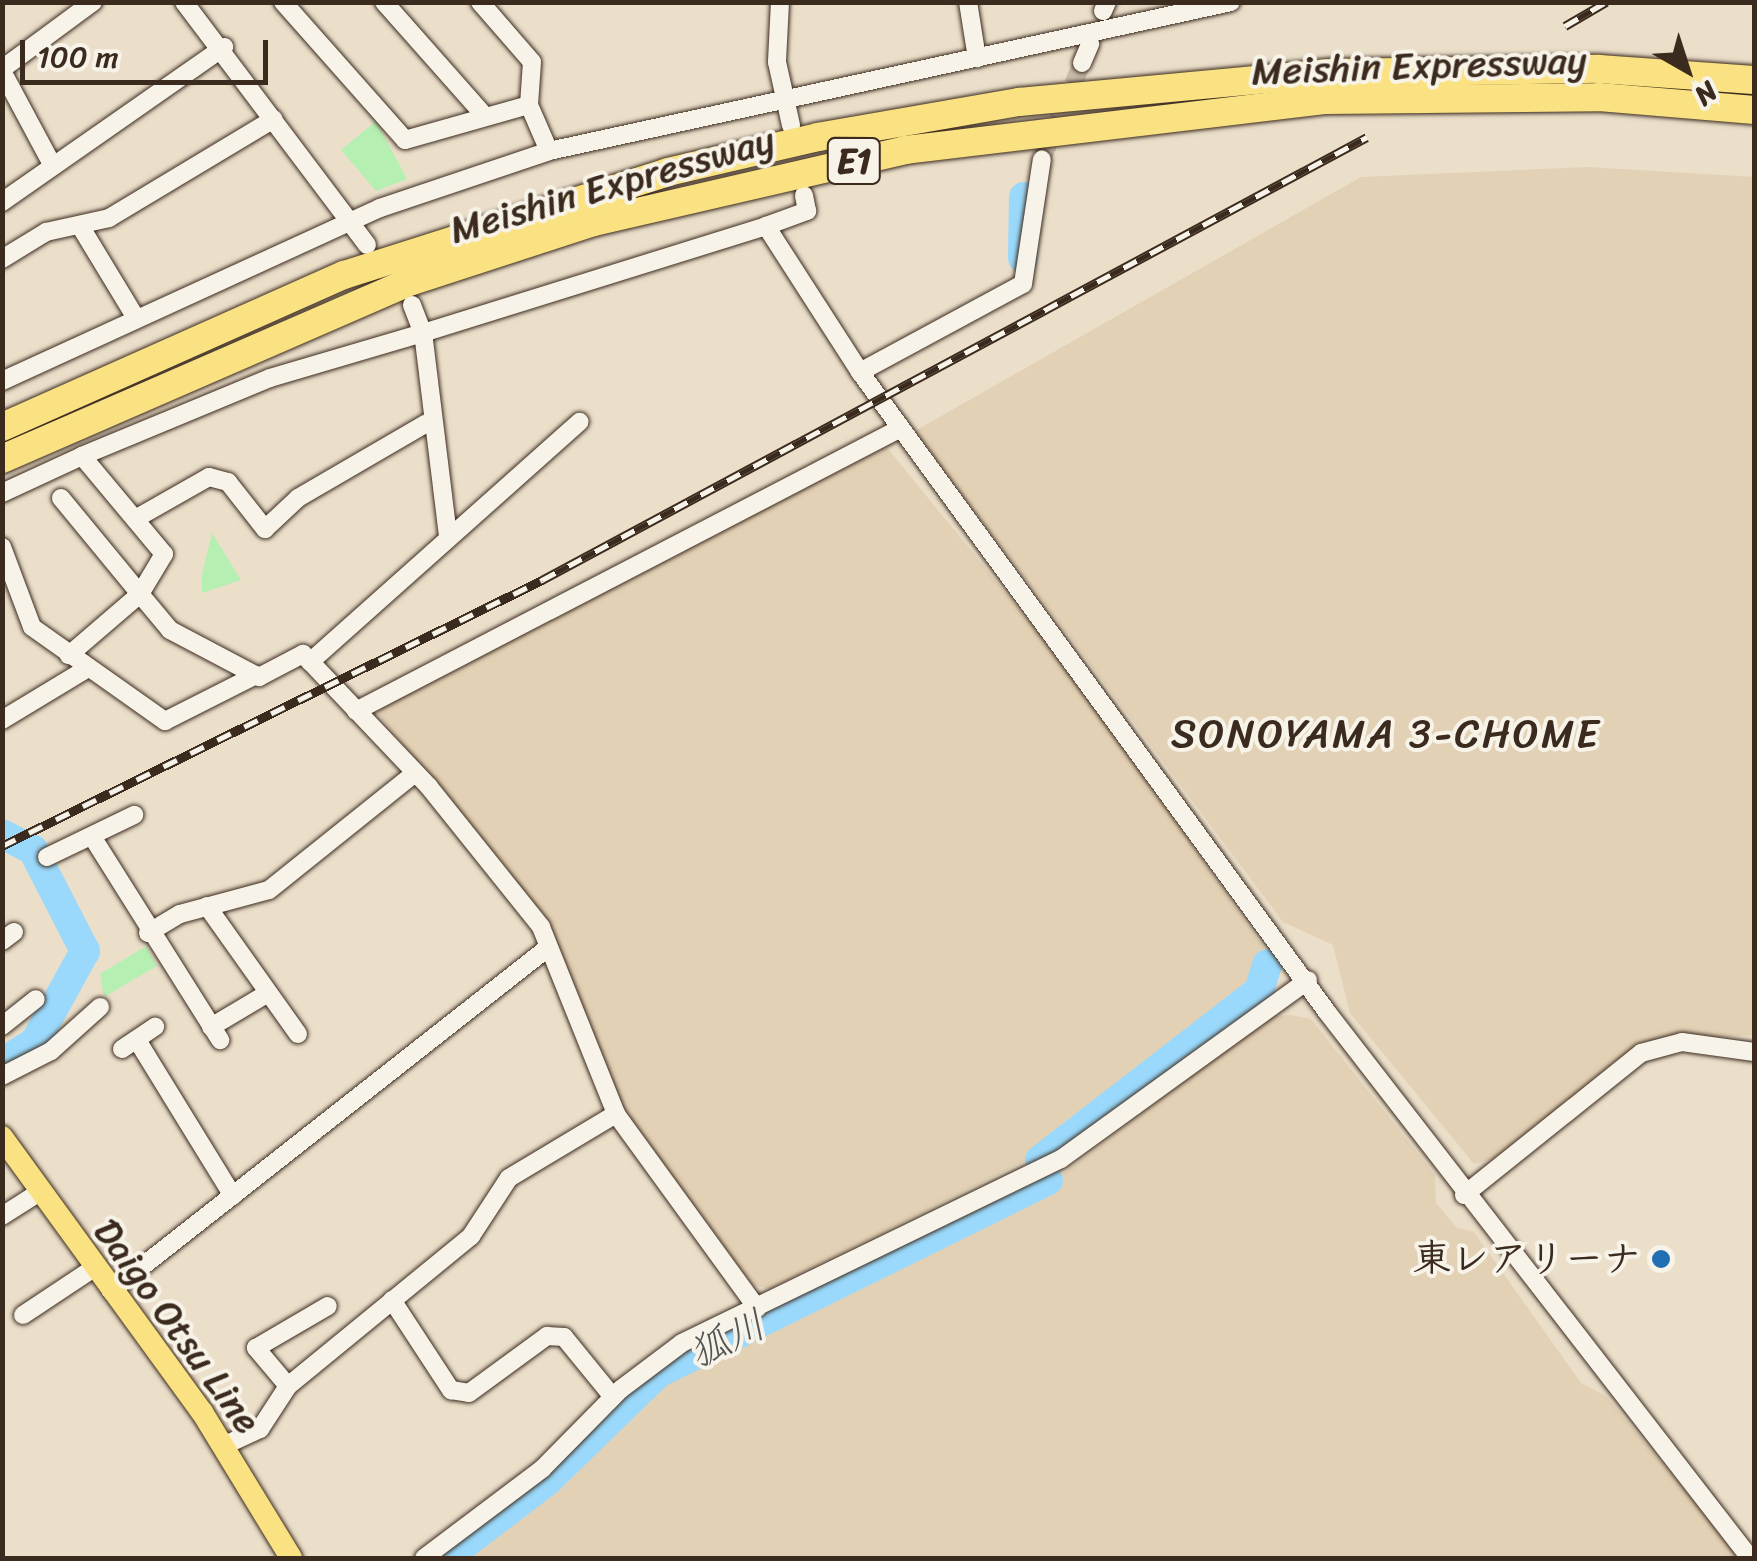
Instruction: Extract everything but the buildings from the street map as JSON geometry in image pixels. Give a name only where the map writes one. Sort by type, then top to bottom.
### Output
[{"type":"highway","name":"Meishin Expressway","points":[[2,427],[344,275],[668,172],[818,137],[1020,102],[1316,74],[1600,69],[1754,80]]},
{"type":"highway","name":"Meishin Expressway","points":[[2,459],[412,281],[594,222],[905,150],[1325,100],[1598,97],[1754,110]]},
{"type":"main road","name":"Daigo Otsu Line","points":[[2,1136],[38,1192],[223,1446],[291,1558]]},
{"type":"street","points":[[53,166],[3,77],[93,2]]},
{"type":"street","points":[[184,2],[224,47],[346,224],[367,245]]},
{"type":"street","points":[[283,2],[405,140],[483,114],[529,105]]},
{"type":"street","points":[[384,2],[483,114]]},
{"type":"street","points":[[480,2],[532,62],[529,105],[549,151]]},
{"type":"street","points":[[780,2],[791,125]]},
{"type":"street","points":[[968,2],[977,58]]},
{"type":"street","points":[[2,382],[346,224],[549,151],[1231,2]]},
{"type":"street","points":[[1082,63],[1090,44]]},
{"type":"street","points":[[2,202],[224,47]]},
{"type":"street","points":[[2,259],[46,232],[82,229],[274,119]]},
{"type":"street","points":[[860,372],[1023,284],[1042,160]]},
{"type":"street","points":[[2,493],[270,378],[807,211],[804,194]]},
{"type":"street","points":[[766,226],[860,372],[1464,1195],[1750,1558]]},
{"type":"street","points":[[82,229],[136,318]]},
{"type":"street","points":[[412,305],[423,332],[427,422],[448,536]]},
{"type":"street","points":[[134,519],[209,477],[228,482],[265,528],[298,498],[427,422]]},
{"type":"street","points":[[310,662],[579,422]]},
{"type":"street","points":[[356,710],[901,428]]},
{"type":"street","points":[[69,655],[140,594],[164,554],[82,456]]},
{"type":"street","points":[[61,498],[170,630],[256,675]]},
{"type":"street","points":[[2,547],[32,627],[166,721],[302,654],[310,662],[416,773],[541,927],[544,950],[616,1114],[757,1308]]},
{"type":"street","points":[[2,720],[88,668]]},
{"type":"street","points":[[148,933],[207,906],[269,890],[416,773]]},
{"type":"street","points":[[47,857],[134,815]]},
{"type":"street","points":[[93,838],[148,933],[216,1034],[268,993]]},
{"type":"street","points":[[207,906],[298,1034]]},
{"type":"street","points":[[111,1292],[544,950]]},
{"type":"street","points":[[424,1558],[542,1470],[613,1398],[682,1343],[1061,1159],[1308,980]]},
{"type":"street","points":[[2,1026],[36,999]]},
{"type":"street","points":[[2,1076],[51,1050],[100,1008]]},
{"type":"street","points":[[155,1027],[130,1045],[233,1196]]},
{"type":"street","points":[[1464,1195],[1641,1053],[1682,1042],[1754,1052]]},
{"type":"street","points":[[223,1446],[275,1416],[288,1386],[471,1236],[510,1178],[616,1114]]},
{"type":"street","points":[[2,1216],[38,1192]]},
{"type":"street","points":[[23,1315],[94,1268]]},
{"type":"street","points":[[392,1300],[451,1390],[469,1393],[547,1336],[564,1337],[613,1398]]},
{"type":"street","points":[[288,1386],[256,1348],[328,1306]]},
{"type":"shaded area","points":[[1588,167],[1754,177],[1754,1035],[1645,1042],[1493,1159],[1474,1164],[1350,1013],[1333,945],[1283,922],[915,431],[1361,177]]},
{"type":"shaded area","points":[[884,444],[1068,669],[1264,948],[1256,986],[1033,1157],[769,1289],[752,1285],[627,1114],[559,967],[552,926],[378,714],[383,702]]},
{"type":"shaded area","points":[[1270,1016],[1311,1019],[1435,1175],[1436,1203],[1457,1228],[1474,1232],[1581,1383],[1606,1396],[1742,1558],[463,1558],[668,1379],[1027,1201]]},
{"type":"green space","points":[[376,121],[407,179],[376,191],[341,150]]},
{"type":"green space","points":[[212,533],[241,580],[202,593],[202,574]]},
{"type":"green space","points":[[146,946],[157,966],[104,997],[100,974]]},
{"type":"waterway","name":"狐川","points":[[1023,258],[1024,197]]},
{"type":"waterway","points":[[2,834],[33,850],[85,951],[35,1042],[2,1063]]},
{"type":"waterway","name":"狐川","points":[[1040,1160],[1259,991],[1267,964]]},
{"type":"waterway","name":"狐川","points":[[446,1558],[547,1481],[658,1373],[1048,1180]]},
{"type":"tunnel","points":[[1042,159],[1082,63]]},
{"type":"railway","points":[[1565,26],[1606,2]]},
{"type":"railway","points":[[2,846],[542,580],[1367,137]]},
{"type":"place","name":"東レアリーナ","points":[[1661,1259]]},
{"type":"district","name":"SONOYAMA 3-CHOME","points":[[1386,734]]}]
